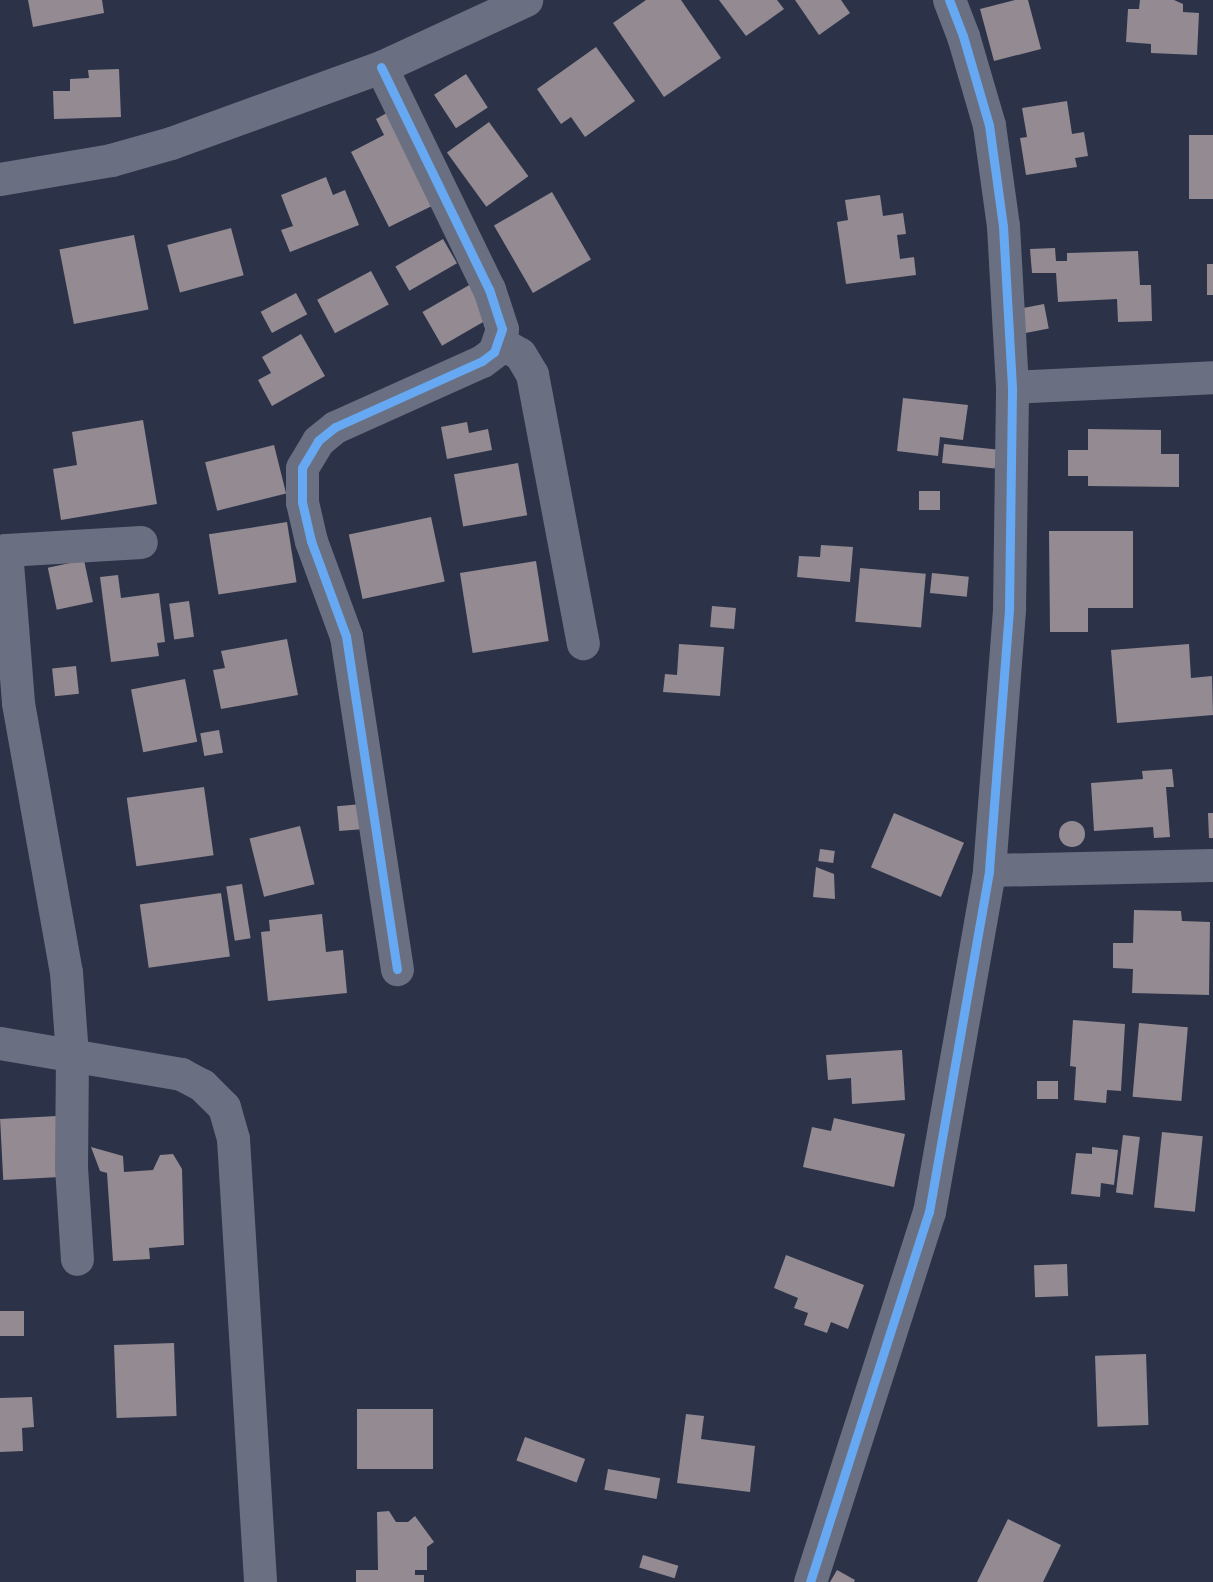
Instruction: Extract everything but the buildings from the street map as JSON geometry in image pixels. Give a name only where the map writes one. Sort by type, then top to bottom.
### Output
[{"type":"street","points":[[0,179],[111,159],[171,143],[381,67],[526,0]]},
{"type":"street","points":[[810,1582],[929,1212],[989,870],[1009,608],[1012,387],[1003,226],[989,125],[949,0]]},
{"type":"street","points":[[381,67],[489,288],[502,329],[499,342],[482,361],[335,427],[318,441],[302,468],[302,502],[310,541],[346,636],[397,969]]},
{"type":"street","points":[[499,342],[520,354],[532,374],[583,643]]},
{"type":"street","points":[[1012,387],[1213,377]]},
{"type":"street","points":[[77,1259],[71,1167],[72,1055],[66,972],[53,889],[18,704],[3,551],[141,542]]},
{"type":"street","points":[[989,870],[1213,866]]},
{"type":"street","points":[[0,1042],[144,1065],[191,1078],[210,1091],[228,1117],[233,1139],[260,1582]]},
{"type":"cycle path","points":[[810,1582],[929,1212],[989,870],[1009,608],[1012,387],[1003,226],[989,125],[963,36],[949,0]]},
{"type":"cycle path","points":[[381,67],[489,289],[502,329],[494,352],[482,361],[335,427],[318,441],[302,468],[302,502],[311,541],[346,636],[397,969]]}]
